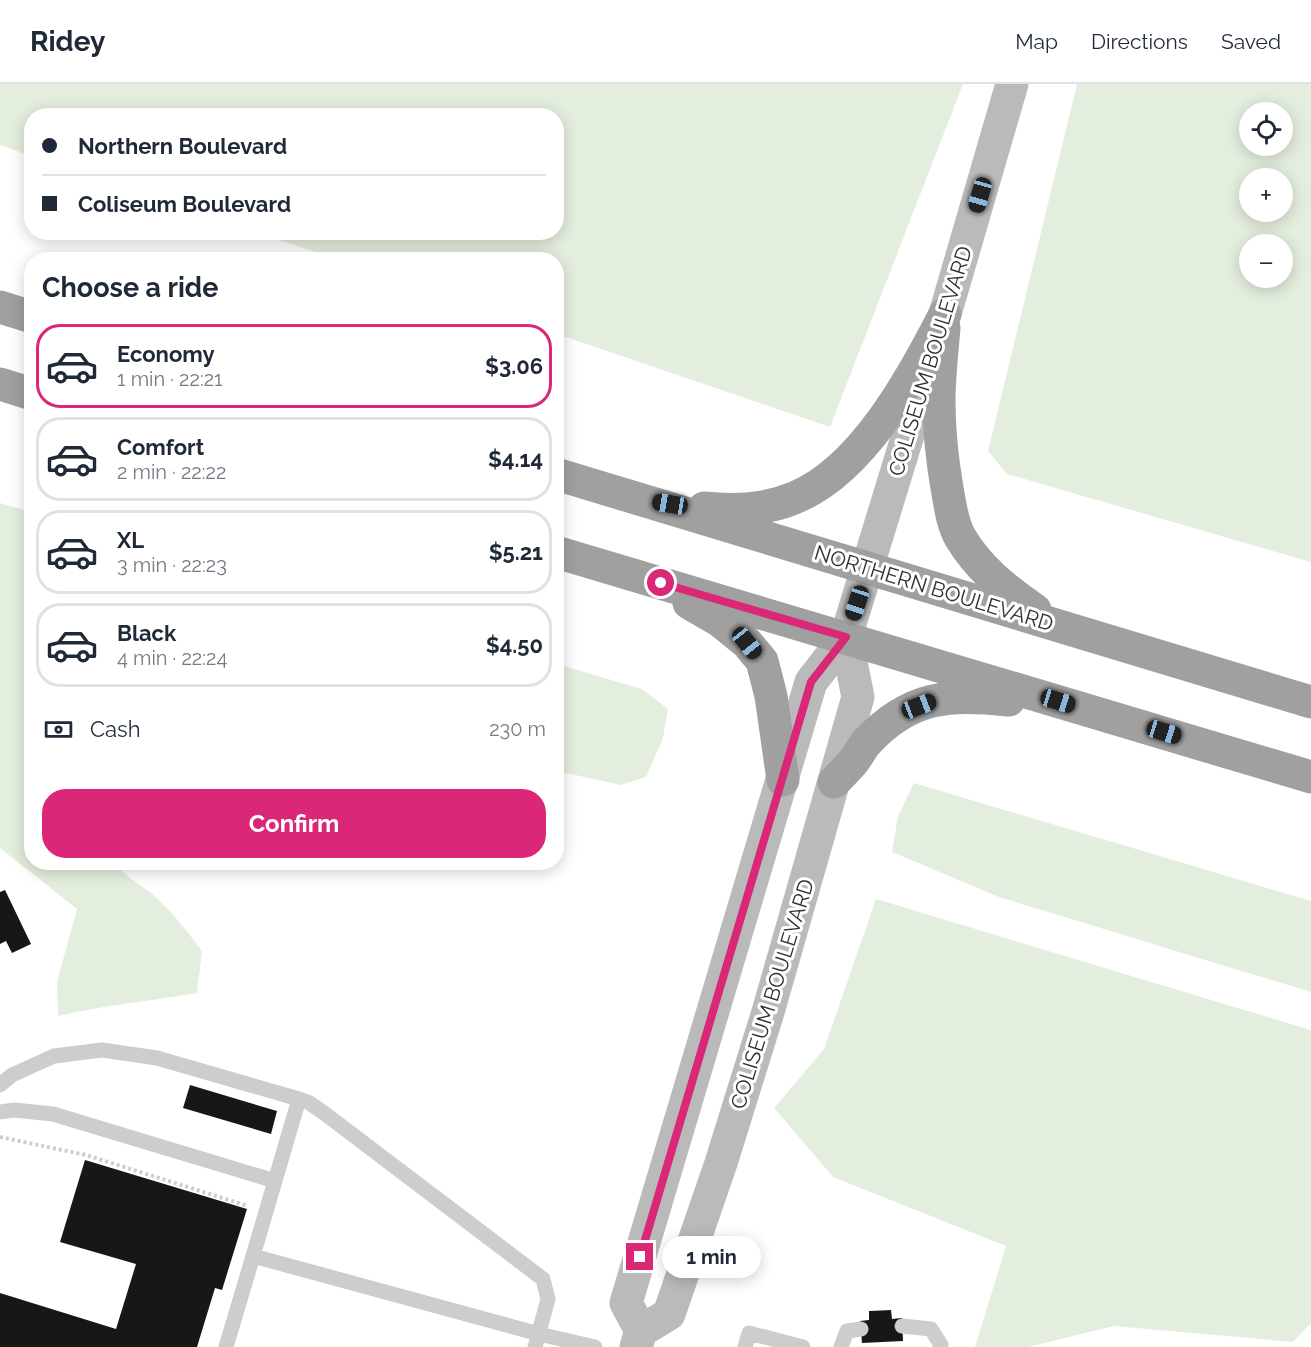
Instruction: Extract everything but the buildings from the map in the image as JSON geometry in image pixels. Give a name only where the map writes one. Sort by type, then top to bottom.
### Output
[{"type":"highway","points":[[0,307],[24,314]]},
{"type":"highway","points":[[636,498],[687,507],[752,508],[784,501],[814,488],[833,475],[864,444],[918,365],[945,314]]},
{"type":"highway","points":[[945,314],[939,400],[940,446],[950,507],[959,535],[975,558],[1010,593],[1069,629]]},
{"type":"highway","points":[[0,384],[24,392]]},
{"type":"highway","name":"NORTHERN BOULEVARD","points":[[564,476],[1311,702]]},
{"type":"highway","points":[[564,554],[1311,777]]},
{"type":"highway","points":[[640,577],[720,621],[747,643],[762,661],[771,696],[783,780]]},
{"type":"highway","points":[[834,782],[853,763],[866,743],[901,713],[936,699],[973,697],[1079,707]]},
{"type":"main road","name":"COLISEUM BOULEVARD","points":[[846,637],[858,697],[768,1012],[721,1163],[669,1314],[638,1339],[626,1303],[811,682],[846,637],[945,314],[1012,84]]},
{"type":"lane","points":[[0,1086],[12,1075],[54,1056],[102,1050],[157,1058],[308,1102],[543,1279],[548,1299],[537,1341]]},
{"type":"lane","points":[[226,1347],[299,1099]]},
{"type":"lane","points":[[0,1112],[14,1110],[53,1114],[275,1181]]},
{"type":"lane","points":[[254,1256],[537,1341],[595,1347]]},
{"type":"lane","points":[[902,1326],[931,1329],[940,1347]]},
{"type":"lane","points":[[841,1347],[848,1331],[861,1329]]},
{"type":"lane","points":[[745,1347],[749,1333],[803,1347]]},
{"type":"path","points":[[0,1137],[86,1155],[266,1211]]},
{"type":"green space","points":[[0,84],[963,84],[830,427],[564,336],[564,252],[315,252],[279,240],[564,240],[564,108],[24,108],[24,154],[0,145]]},
{"type":"green space","points":[[1077,84],[1311,84],[1311,562],[1007,474],[988,451]]},
{"type":"green space","points":[[0,503],[24,510],[24,867],[0,848]]},
{"type":"green space","points":[[564,666],[642,689],[668,709],[663,738],[646,777],[621,785],[564,773]]},
{"type":"green space","points":[[914,783],[1311,901],[1311,992],[999,897],[892,852],[898,816]]},
{"type":"green space","points":[[28,870],[122,870],[166,907],[202,951],[197,993],[58,1016],[57,982],[77,909]]},
{"type":"green space","points":[[876,899],[1311,1030],[1311,1323],[1293,1342],[1114,1326],[1028,1347],[975,1347],[1006,1246],[833,1177],[774,1108],[824,1049]]},
{"type":"route","points":[[640,1257],[811,682],[846,637],[661,583]]}]
